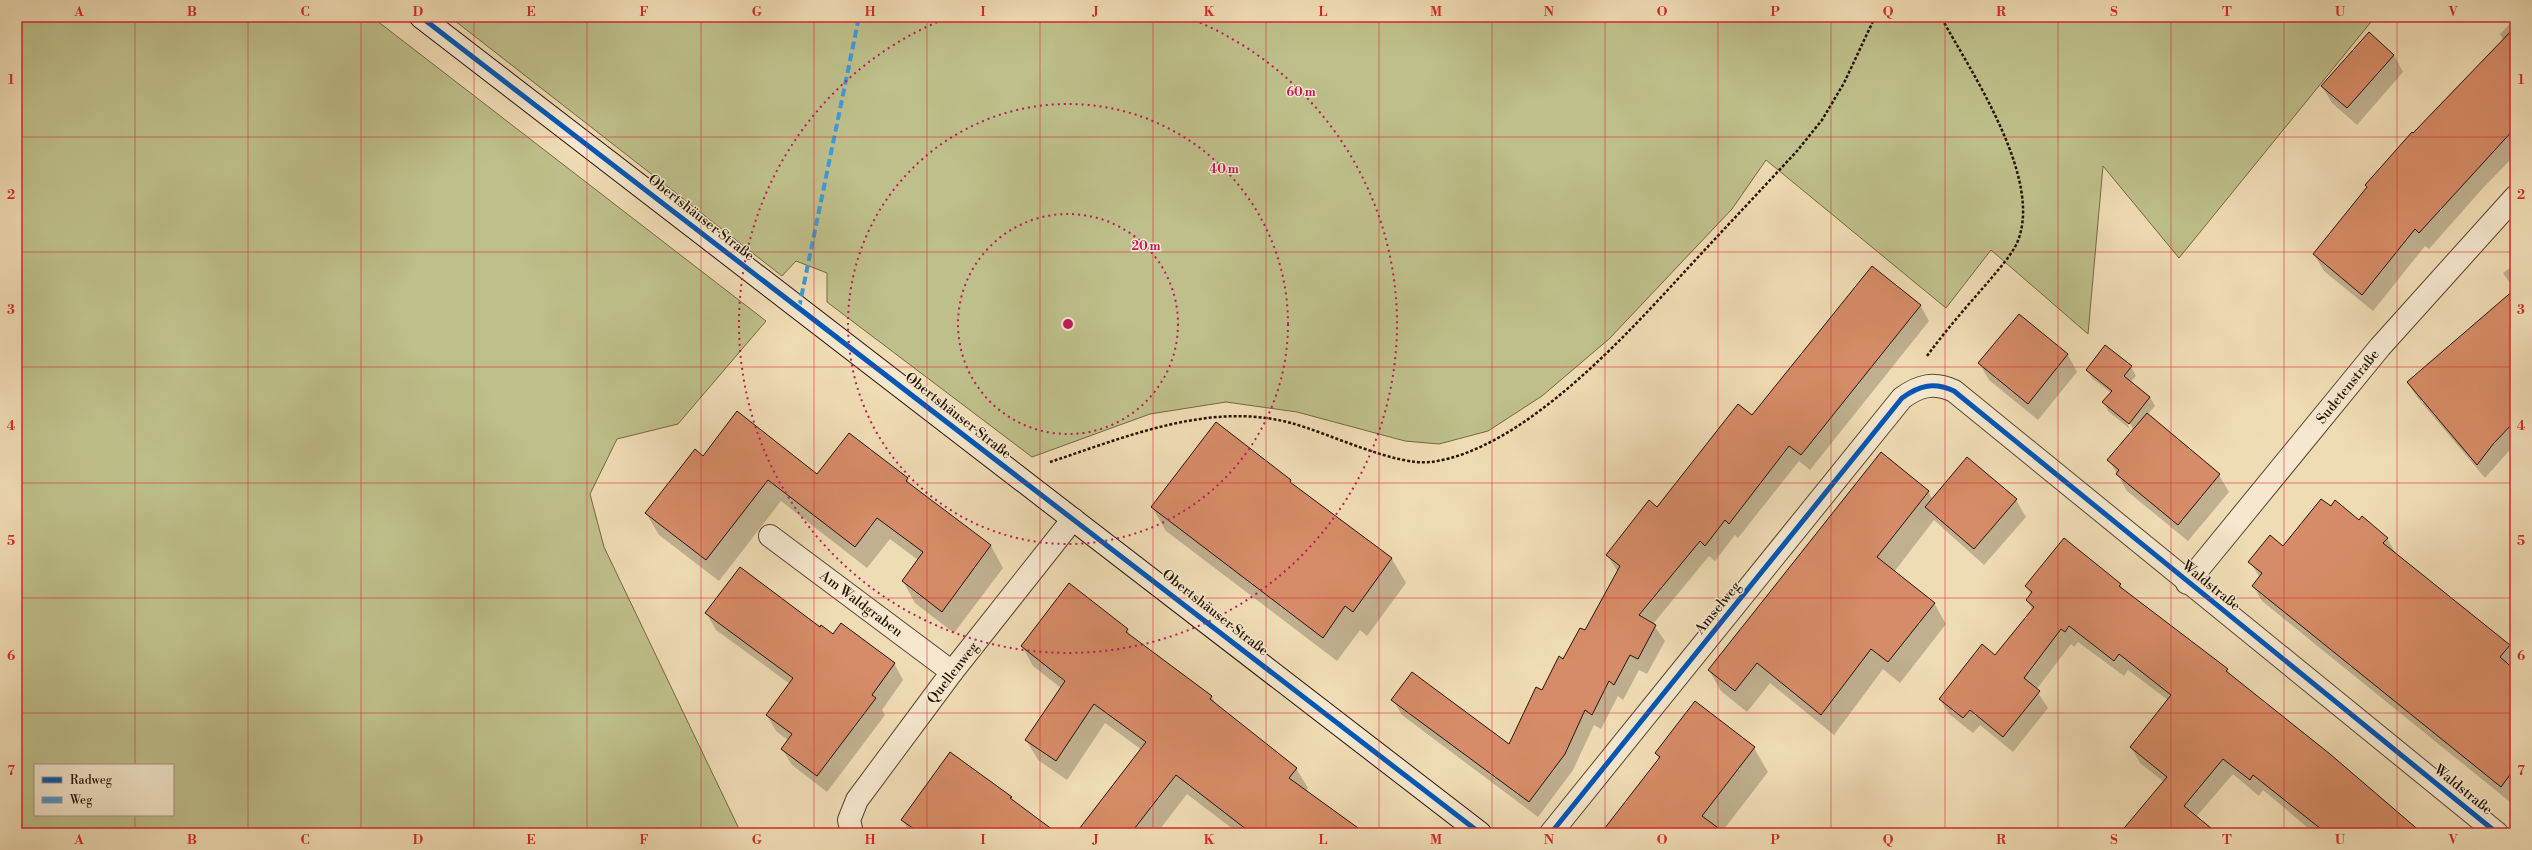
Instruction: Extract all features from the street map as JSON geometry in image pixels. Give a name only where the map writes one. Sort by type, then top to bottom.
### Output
[{"type":"street","name":"Obertshäuser Straße","points":[[421,17],[1480,833]]},
{"type":"street","name":"Sudetenstraße","points":[[2187,583],[2380,347],[2515,197]]},
{"type":"street","name":"Waldstraße","points":[[1902,398],[1916,388],[1931,385],[1943,386],[1954,392],[2187,583],[2497,833]]},
{"type":"street","name":"Amselweg","points":[[1551,833],[1902,398]]},
{"type":"street","name":"Quellenweg","points":[[852,833],[849,820],[857,800],[952,672],[1073,519]]},
{"type":"street","name":"Am Waldgraben","points":[[770,536],[952,672]]},
{"type":"path","points":[[1013,474],[1136,433],[1215,416],[1289,422],[1401,460],[1430,462],[1462,454],[1483,445],[1528,420],[1614,348],[1797,151],[1822,120],[1844,83],[1875,17]]},
{"type":"path","points":[[1902,398],[1927,355],[2009,257],[2016,246],[2022,215],[2022,188],[2010,151],[1991,109],[1941,17]]},
{"type":"green space","points":[[17,17],[372,17],[766,321],[678,424],[617,439],[590,494],[604,547],[741,833],[17,833]]},
{"type":"green space","points":[[450,17],[2375,17],[2179,258],[2103,166],[2088,334],[1991,250],[1946,308],[1766,160],[1732,209],[1609,339],[1542,396],[1488,431],[1439,444],[1405,441],[1297,412],[1226,402],[1150,414],[1032,457],[827,302],[827,273],[796,261],[782,276]]},
{"type":"building","points":[[2515,27],[2515,128],[2419,233],[2415,229],[2362,295],[2313,254],[2367,187],[2365,185],[2412,132],[2413,133]]},
{"type":"building","points":[[2369,32],[2394,55],[2347,108],[2321,86]]},
{"type":"building","points":[[1872,266],[1921,305],[1801,455],[1789,446],[1729,524],[1725,520],[1705,546],[1700,541],[1639,615],[1656,625],[1638,659],[1630,655],[1614,685],[1609,681],[1592,715],[1585,710],[1565,754],[1529,802],[1391,700],[1412,672],[1509,744],[1536,687],[1542,690],[1559,656],[1563,659],[1580,628],[1585,630],[1620,566],[1606,555],[1649,500],[1657,507],[1738,404],[1752,415]]},
{"type":"building","points":[[2515,289],[2515,421],[2494,443],[2477,465],[2407,382]]},
{"type":"building","points":[[2019,314],[2068,354],[2028,404],[1978,363]]},
{"type":"building","points":[[2105,345],[2132,366],[2124,376],[2150,397],[2129,424],[2102,402],[2112,391],[2086,370]]},
{"type":"building","points":[[737,411],[817,474],[849,433],[908,478],[906,481],[991,545],[942,612],[902,581],[923,552],[877,518],[855,547],[768,480],[706,560],[645,513],[695,449],[703,456]]},
{"type":"building","points":[[2147,413],[2220,474],[2178,525],[2116,474],[2119,470],[2107,460]]},
{"type":"building","points":[[1216,422],[1291,480],[1290,482],[1392,558],[1353,612],[1345,606],[1323,638],[1151,507]]},
{"type":"building","points":[[1881,452],[1929,491],[1877,557],[1935,603],[1888,662],[1871,649],[1821,715],[1757,663],[1735,691],[1708,670]]},
{"type":"building","points":[[1967,457],[2017,499],[1974,549],[1925,507]]},
{"type":"building","points":[[2321,499],[2331,506],[2335,500],[2359,520],[2362,516],[2388,538],[2383,543],[2510,645],[2500,657],[2515,670],[2515,768],[2501,787],[2252,586],[2262,573],[2248,562],[2270,535],[2283,546]]},
{"type":"building","points":[[2064,538],[2121,584],[2119,586],[2228,669],[2226,671],[2330,754],[2422,833],[2326,833],[2253,775],[2250,780],[2223,759],[2184,806],[2217,833],[2120,833],[2167,777],[2130,747],[2171,695],[2119,654],[2114,661],[2069,626],[2065,632],[2061,629],[2024,678],[2040,691],[2003,737],[1970,710],[1963,718],[1939,699],[1982,644],[1995,655],[2034,607],[2026,600],[2032,592],[2025,586]]},
{"type":"building","points":[[740,567],[820,627],[821,625],[833,634],[841,623],[895,663],[872,695],[876,698],[817,776],[781,749],[792,734],[766,715],[793,678],[705,613]]},
{"type":"building","points":[[1069,583],[1128,629],[1126,632],[1212,696],[1210,699],[1297,768],[1289,778],[1365,833],[1251,833],[1176,775],[1131,833],[1076,833],[1146,742],[1094,704],[1056,761],[1025,740],[1065,681],[1021,646]]},
{"type":"building","points":[[1695,701],[1755,747],[1702,816],[1725,833],[1601,833],[1660,757],[1655,753]]},
{"type":"building","points":[[950,752],[1012,797],[1010,798],[1057,833],[920,833],[901,820]]},
{"type":"marked path","points":[[799,308],[859,17]]},
{"type":"cycle path","points":[[421,17],[1480,833]]},
{"type":"cycle path","points":[[1551,833],[1902,398],[1915,390],[1927,386],[1940,386],[1954,391],[2497,833]]}]
